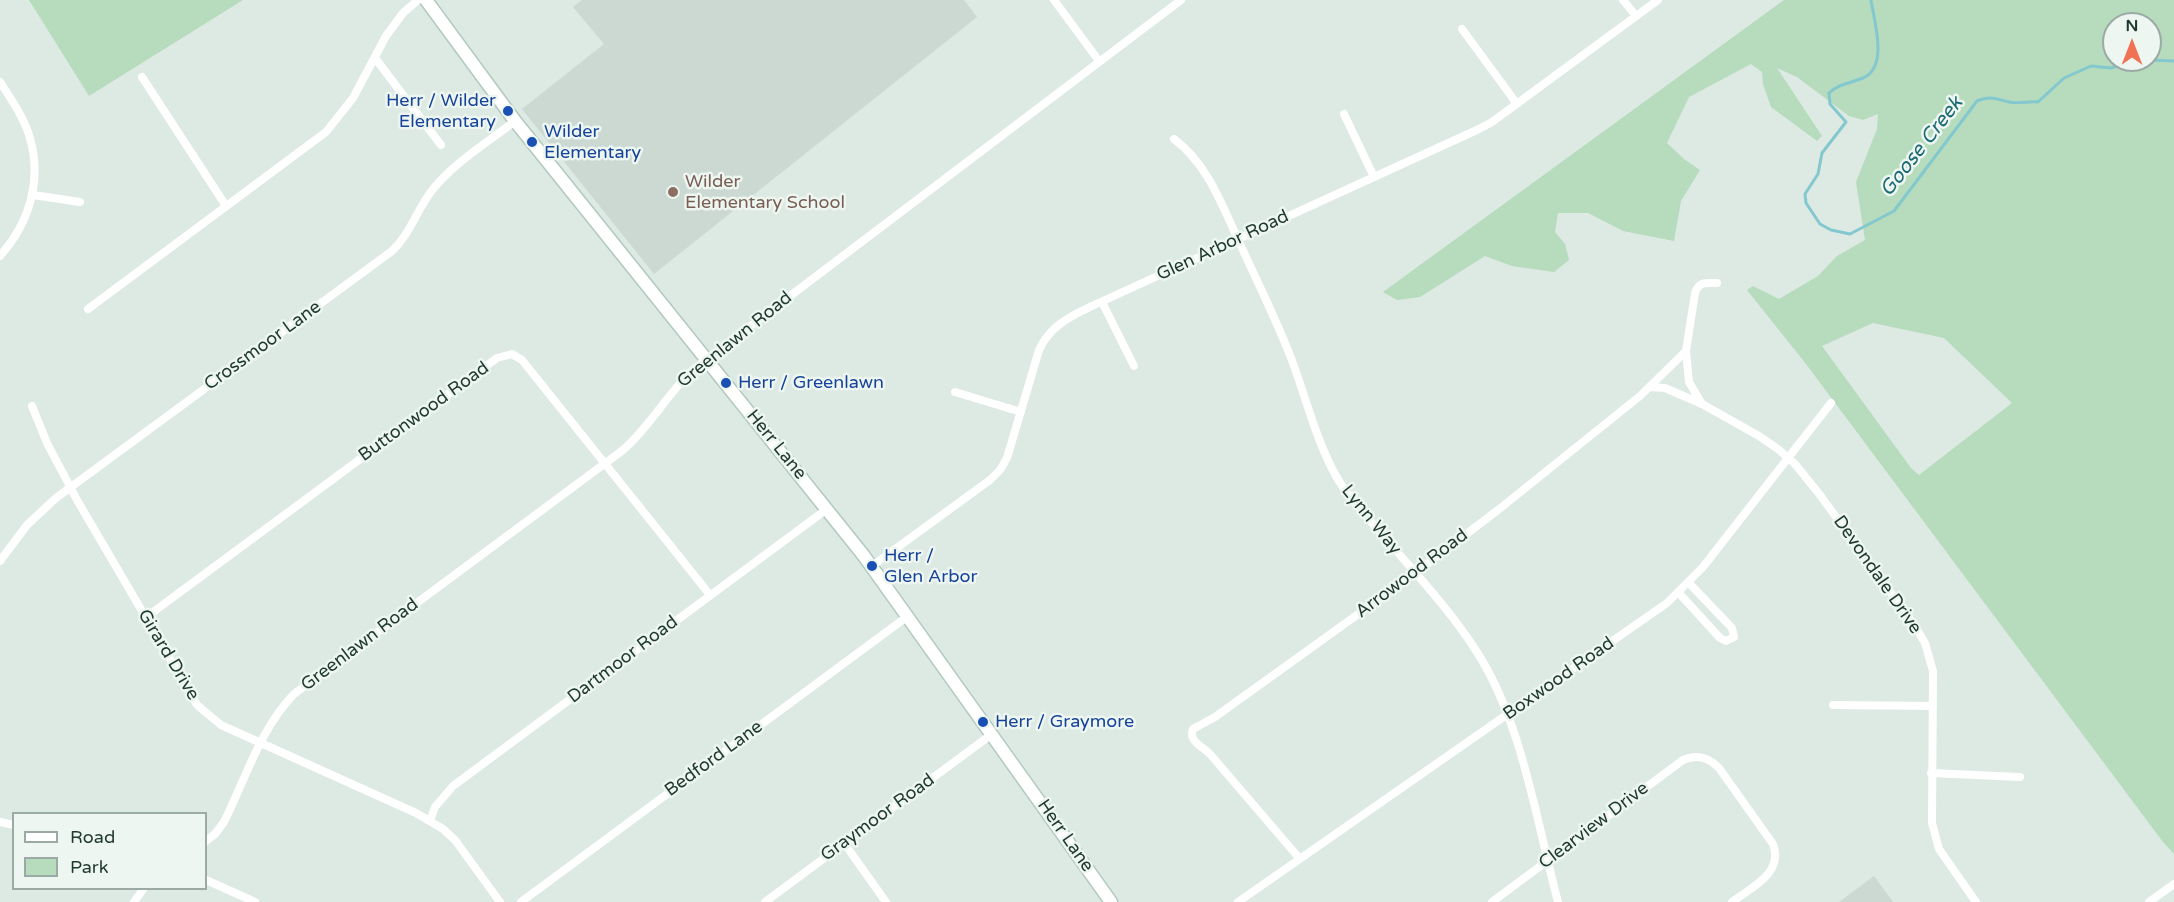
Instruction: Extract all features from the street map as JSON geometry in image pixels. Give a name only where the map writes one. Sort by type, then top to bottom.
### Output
[{"type":"main road","name":"Herr Lane","points":[[426,0],[515,121],[872,566],[1111,902]]},
{"type":"street","points":[[88,309],[326,132],[352,98],[386,36],[403,14],[418,0]]},
{"type":"street","points":[[1054,0],[1099,62]]},
{"type":"street","name":"Greenlawn Road","points":[[207,840],[224,822],[270,723],[294,694],[605,463],[633,441],[679,382],[1181,0]]},
{"type":"street","points":[[1623,0],[1636,16]]},
{"type":"street","name":"Glen Arbor Road","points":[[872,566],[996,475],[1007,458],[1036,359],[1046,336],[1067,318],[1479,129],[1517,104],[1658,0]]},
{"type":"street","points":[[1462,29],[1517,104]]},
{"type":"street","points":[[375,58],[441,145]]},
{"type":"street","points":[[142,77],[226,206]]},
{"type":"street","points":[[0,82],[29,134],[35,167],[33,195],[22,226],[12,243],[0,256]]},
{"type":"street","points":[[1344,114],[1374,177]]},
{"type":"street","name":"Crossmoor Lane","points":[[0,561],[38,514],[392,251],[404,237],[430,192],[441,179],[515,121]]},
{"type":"street","name":"Lynn Way","points":[[1174,140],[1194,157],[1206,173],[1286,346],[1336,475],[1347,492],[1460,627],[1493,680],[1508,714],[1558,902]]},
{"type":"street","points":[[33,195],[80,202]]},
{"type":"street","points":[[1702,404],[1689,382],[1686,351],[1697,288],[1701,283],[1717,283]]},
{"type":"street","points":[[1102,302],[1134,366]]},
{"type":"street","name":"Arrowood Road","points":[[1300,859],[1210,754],[1193,740],[1192,729],[1215,717],[1415,573],[1498,510],[1650,387],[1686,351]]},
{"type":"street","name":"Buttonwood Road","points":[[145,618],[497,358],[512,354],[522,360],[710,595]]},
{"type":"street","name":"Devondale Drive","points":[[1650,387],[1665,388],[1702,404],[1759,436],[1788,458],[1820,495],[1915,626],[1925,643],[1931,660],[1933,706],[1931,812],[1936,840],[1939,849],[1976,902]]},
{"type":"street","points":[[955,392],[1021,412]]},
{"type":"street","name":"Boxwood Road","points":[[1238,902],[1650,615],[1678,592],[1728,537],[1831,403]]},
{"type":"street","name":"Girard Drive","points":[[32,406],[46,443],[197,705],[220,725],[430,820],[455,840],[500,902]]},
{"type":"street","name":"Dartmoor Road","points":[[430,820],[435,807],[453,786],[827,509]]},
{"type":"street","points":[[1678,592],[1720,638],[1726,641],[1731,640],[1734,637],[1732,628],[1689,582]]},
{"type":"street","name":"Bedford Lane","points":[[521,902],[908,616]]},
{"type":"street","points":[[1833,705],[1933,706]]},
{"type":"street","name":"Graymoor Road","points":[[765,902],[992,734]]},
{"type":"street","name":"Clearview Drive","points":[[1492,902],[1683,760],[1700,756],[1710,760],[1719,768],[1776,851],[1776,859],[1770,872],[1732,902]]},
{"type":"street","points":[[1931,773],[2020,777]]},
{"type":"street","points":[[844,843],[886,902]]},
{"type":"street","points":[[207,880],[255,902]]},
{"type":"street","points":[[2149,902],[2174,884]]},
{"type":"shaded area","name":"Wilder Elementary School","points":[[582,0],[964,0],[977,17],[654,274],[522,109],[604,44],[573,7]]},
{"type":"shaded area","points":[[1874,876],[1893,902],[1839,902]]},
{"type":"green space","points":[[29,0],[243,0],[89,96]]},
{"type":"green space","points":[[1784,0],[2174,0],[2174,854],[1806,364],[1747,290],[1753,286],[1779,299],[1818,276],[1837,256],[1865,240],[1856,182],[1877,129],[1878,114],[1863,120],[1849,116],[1797,77],[1777,68],[1822,136],[1817,141],[1771,107],[1763,84],[1762,72],[1751,64],[1689,97],[1667,143],[1700,170],[1681,201],[1674,241],[1623,231],[1588,213],[1558,213],[1555,232],[1565,244],[1569,260],[1554,272],[1512,266],[1485,256],[1420,297],[1397,300],[1383,292]],"holes":[[[1873,323],[1944,338],[2012,403],[1919,475],[1911,468],[1822,346]]]},
{"type":"waterway","name":"Goose Creek","points":[[1871,0],[1878,43],[1876,64],[1863,78],[1829,93],[1830,104],[1846,122],[1822,153],[1818,174],[1805,194],[1806,203],[1820,224],[1831,230],[1850,234],[1894,211],[1977,101],[1990,98],[2012,103],[2038,102],[2064,78],[2091,66],[2111,68],[2125,63],[2151,60],[2174,61]]},
{"type":"place","name":"Herr / Wilder Elementary","points":[[508,111]]},
{"type":"place","name":"Wilder Elementary","points":[[532,142]]},
{"type":"place","name":"Wilder Elementary School","points":[[673,192]]},
{"type":"place","name":"Herr / Greenlawn","points":[[726,383]]},
{"type":"place","name":"Herr / Glen Arbor","points":[[872,566]]},
{"type":"place","name":"Herr / Graymore","points":[[983,722]]}]
